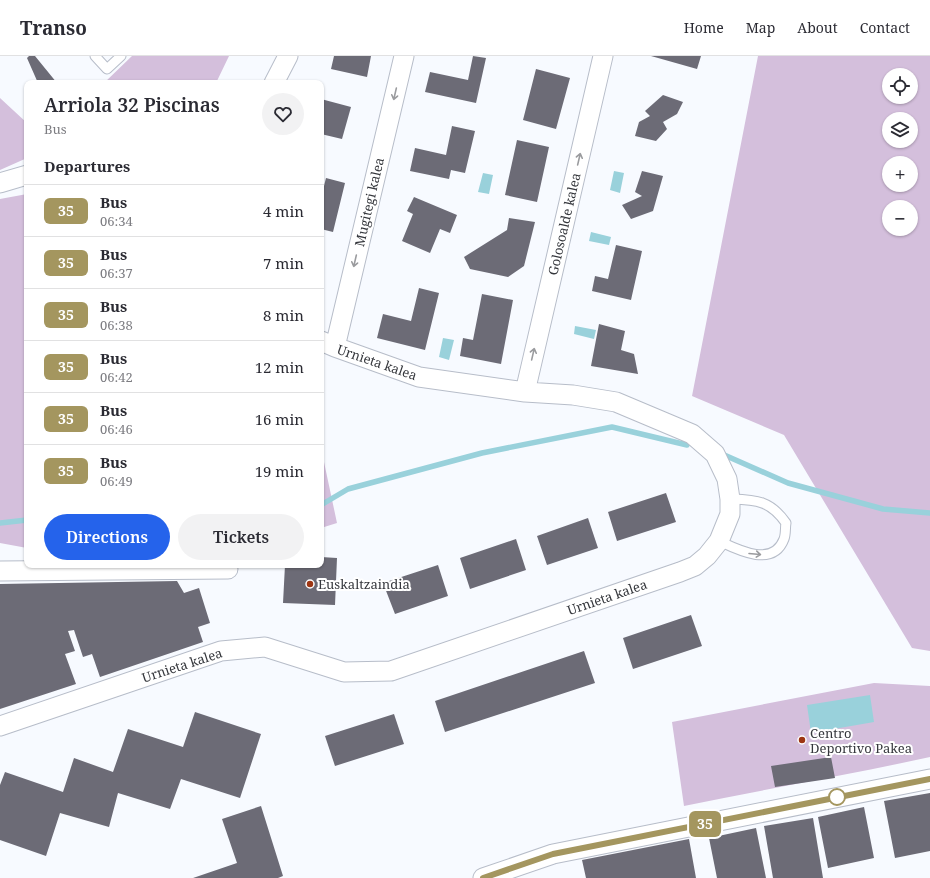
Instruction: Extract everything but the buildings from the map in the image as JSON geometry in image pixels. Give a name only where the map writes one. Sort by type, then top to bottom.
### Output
[{"type":"street","points":[[276,80],[288,56]]},
{"type":"street","name":"Mugitegi kalea","points":[[328,344],[404,56]]},
{"type":"street","name":"Golosoalde kalea","points":[[525,392],[603,56]]},
{"type":"street","points":[[0,183],[24,176]]},
{"type":"street","name":"Urnieta kalea","points":[[0,726],[221,651],[265,647],[344,672],[391,671],[680,572],[695,566],[708,556],[719,541],[730,514],[730,499],[727,479],[715,454],[692,434],[616,402],[573,395],[525,392],[419,377],[328,344]]},
{"type":"street","points":[[0,570],[228,569]]},
{"type":"street","points":[[483,878],[553,854],[930,779]]},
{"type":"lane","points":[[95,56],[107,69],[121,56]]},
{"type":"lane","points":[[719,541],[752,555],[767,555],[778,548],[784,538],[786,523],[777,510],[762,502],[730,499]]},
{"type":"shaded area","points":[[132,56],[229,56],[217,80],[107,80]]},
{"type":"shaded area","points":[[758,56],[930,56],[930,651],[912,648],[784,435],[692,396]]},
{"type":"shaded area","points":[[0,98],[24,120],[24,159],[0,170]]},
{"type":"shaded area","points":[[24,195],[24,547],[0,543],[0,199]]},
{"type":"shaded area","points":[[324,462],[337,523],[324,527]]},
{"type":"shaded area","name":"Centro Deportivo Pakea","points":[[874,683],[930,686],[930,757],[684,806],[672,722]]},
{"type":"water","points":[[614,171],[624,173],[620,193],[610,190]]},
{"type":"water","points":[[483,173],[493,175],[489,194],[478,192]]},
{"type":"water","points":[[591,232],[611,237],[609,245],[589,241]]},
{"type":"water","points":[[575,326],[596,330],[594,339],[574,334]]},
{"type":"water","points":[[443,338],[454,340],[449,360],[439,357]]},
{"type":"water","points":[[870,695],[874,722],[811,733],[807,705]]},
{"type":"waterway","points":[[324,503],[348,489],[482,453],[612,427],[687,445]]},
{"type":"waterway","points":[[722,454],[788,483],[883,509],[930,513]]},
{"type":"waterway","points":[[0,523],[24,520]]},
{"type":"bus line","name":"35","points":[[483,878],[553,854],[930,779]]},
{"type":"place","name":"Euskaltzaindia","points":[[310,584]]},
{"type":"place","name":"Centro Deportivo Pakea","points":[[802,740]]}]
